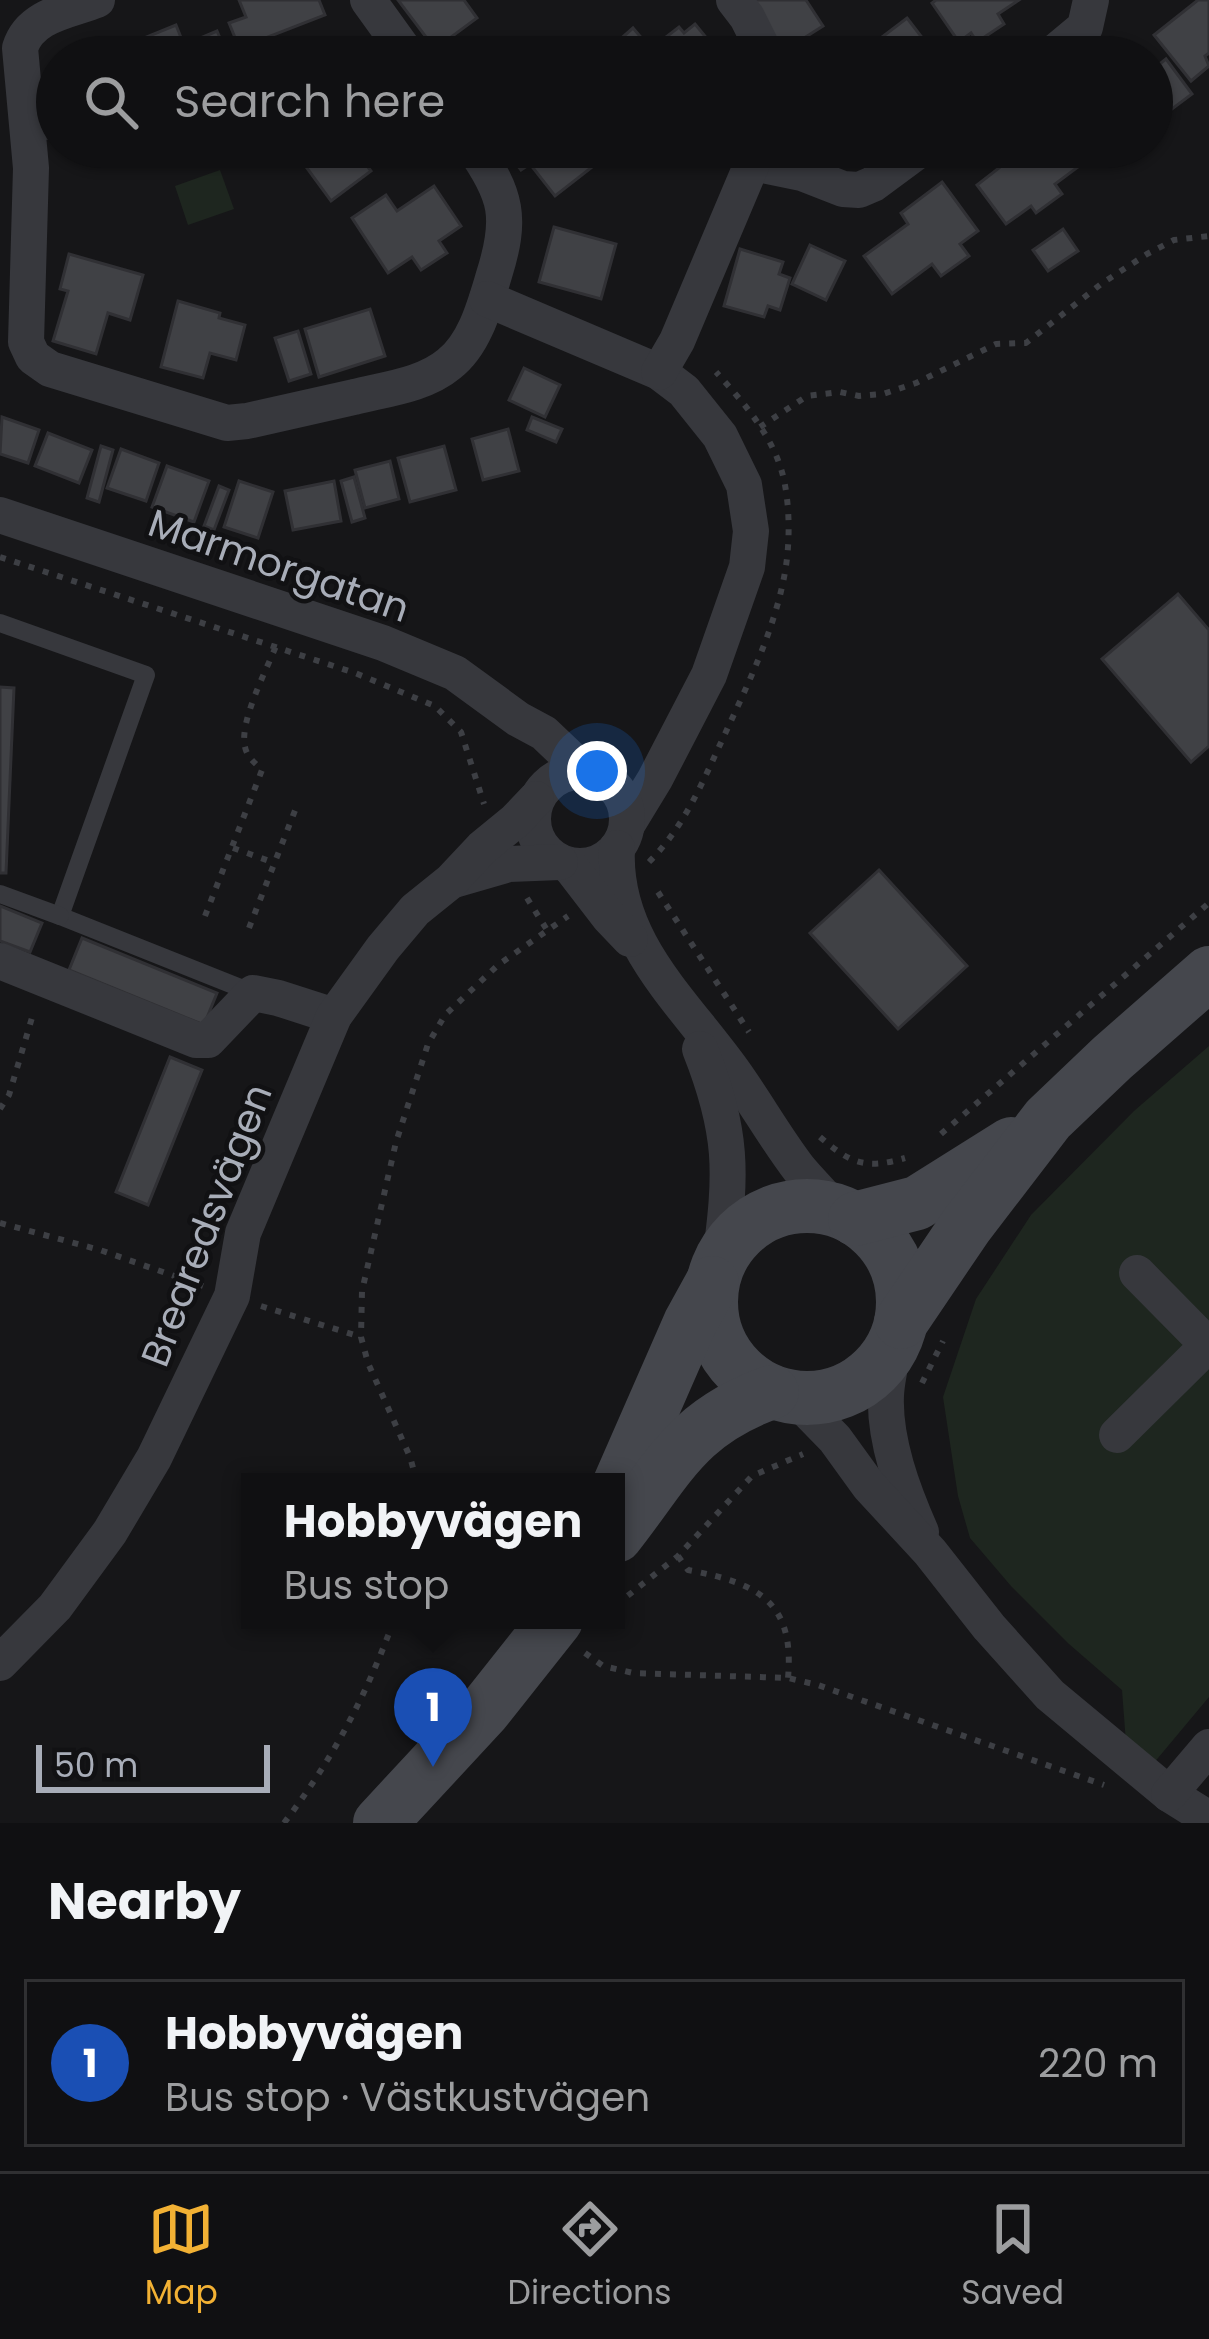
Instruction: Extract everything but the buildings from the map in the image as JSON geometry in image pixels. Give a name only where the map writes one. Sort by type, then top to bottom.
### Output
[{"type":"street","points":[[97,0],[35,23],[20,48],[31,168],[26,341],[33,357],[50,369],[227,423],[402,385],[435,373],[461,352],[487,299],[502,250],[504,208],[486,168]]},
{"type":"street","points":[[368,0],[394,36]]},
{"type":"street","points":[[734,0],[756,36]]},
{"type":"street","points":[[1074,36],[1085,27],[1091,0]]},
{"type":"street","points":[[659,372],[677,341],[750,168]]},
{"type":"street","points":[[785,168],[843,189],[860,190],[895,168]]},
{"type":"street","points":[[487,299],[659,372],[684,391],[720,436],[744,485],[751,531],[747,566],[709,675],[677,739],[622,837],[598,863],[565,864]]},
{"type":"street","name":"Marmorgatan","points":[[0,515],[382,643],[455,673],[544,733],[590,772]]},
{"type":"street","points":[[518,719],[538,795],[533,830],[544,849],[565,864],[641,950],[800,1169],[846,1215],[878,1238],[895,1263],[902,1292],[886,1394],[889,1433],[903,1486],[930,1552]]},
{"type":"street","points":[[538,795],[560,775],[630,766],[677,739]]},
{"type":"street","points":[[590,772],[609,781],[626,809],[618,885],[641,950]]},
{"type":"street","name":"Brearedsvägen","points":[[0,1663],[55,1607],[110,1532],[154,1458],[232,1296],[243,1233],[334,1016],[405,923],[451,881],[502,850],[515,821],[538,795]]},
{"type":"street","name":"Brearedsvägen","points":[[502,850],[565,864]]},
{"type":"street","points":[[0,962],[196,1040],[208,1040],[253,993],[334,1016]]},
{"type":"street","points":[[624,1473],[668,1369],[738,1234],[777,1210],[807,1206],[846,1215],[906,1208],[933,1196],[1048,1119],[1209,973]]},
{"type":"street","points":[[686,1012],[720,1105],[729,1153],[728,1204],[711,1312],[718,1342],[746,1377],[817,1418],[869,1486],[1050,1695],[1169,1794],[1209,1819]]},
{"type":"street","points":[[625,1524],[682,1448],[706,1425],[742,1403],[783,1395],[830,1396],[863,1381],[888,1355],[954,1243],[1048,1119]]},
{"type":"street","points":[[1117,1435],[1208,1345],[1137,1273]]},
{"type":"street","points":[[380,1823],[483,1712],[570,1637]]},
{"type":"street","points":[[1169,1794],[1209,1747]]},
{"type":"lane","points":[[0,623],[146,675],[60,916]]},
{"type":"lane","points":[[0,894],[253,993]]},
{"type":"path","points":[[760,427],[807,396],[883,394],[996,344],[1026,343],[1147,254],[1174,240],[1209,236]]},
{"type":"path","points":[[0,557],[355,673],[435,706],[461,732],[502,850],[547,931]]},
{"type":"path","points":[[205,916],[262,770],[244,746],[244,728],[276,646]]},
{"type":"path","points":[[250,928],[296,808]]},
{"type":"path","points":[[232,848],[275,863]]},
{"type":"path","points":[[653,884],[749,1033]]},
{"type":"path","points":[[940,1135],[1209,903]]},
{"type":"path","points":[[414,1473],[361,1337],[362,1292],[396,1142],[428,1044],[445,1015],[498,965],[579,908]]},
{"type":"path","points":[[0,1109],[9,1095],[45,979]]},
{"type":"path","points":[[815,1133],[860,1164],[886,1164],[909,1157]]},
{"type":"path","points":[[0,1223],[100,1250],[361,1337]]},
{"type":"path","points":[[677,1556],[688,1570],[760,1592],[777,1609],[790,1663],[788,1678]]},
{"type":"path","points":[[284,1823],[350,1724],[390,1629]]},
{"type":"path","points":[[570,1637],[603,1666],[633,1673],[788,1678],[818,1685],[1107,1786]]},
{"type":"shaded area","points":[[220,170],[234,209],[188,225],[175,186]]},
{"type":"shaded area","points":[[1209,1046],[1209,1697],[1153,1764],[1126,1743],[1122,1690],[1011,1586],[970,1538],[958,1496],[943,1397],[976,1299],[1031,1215],[1134,1111]]},
{"type":"place","name":"Hobbyvägen","points":[[433,1767]]}]
